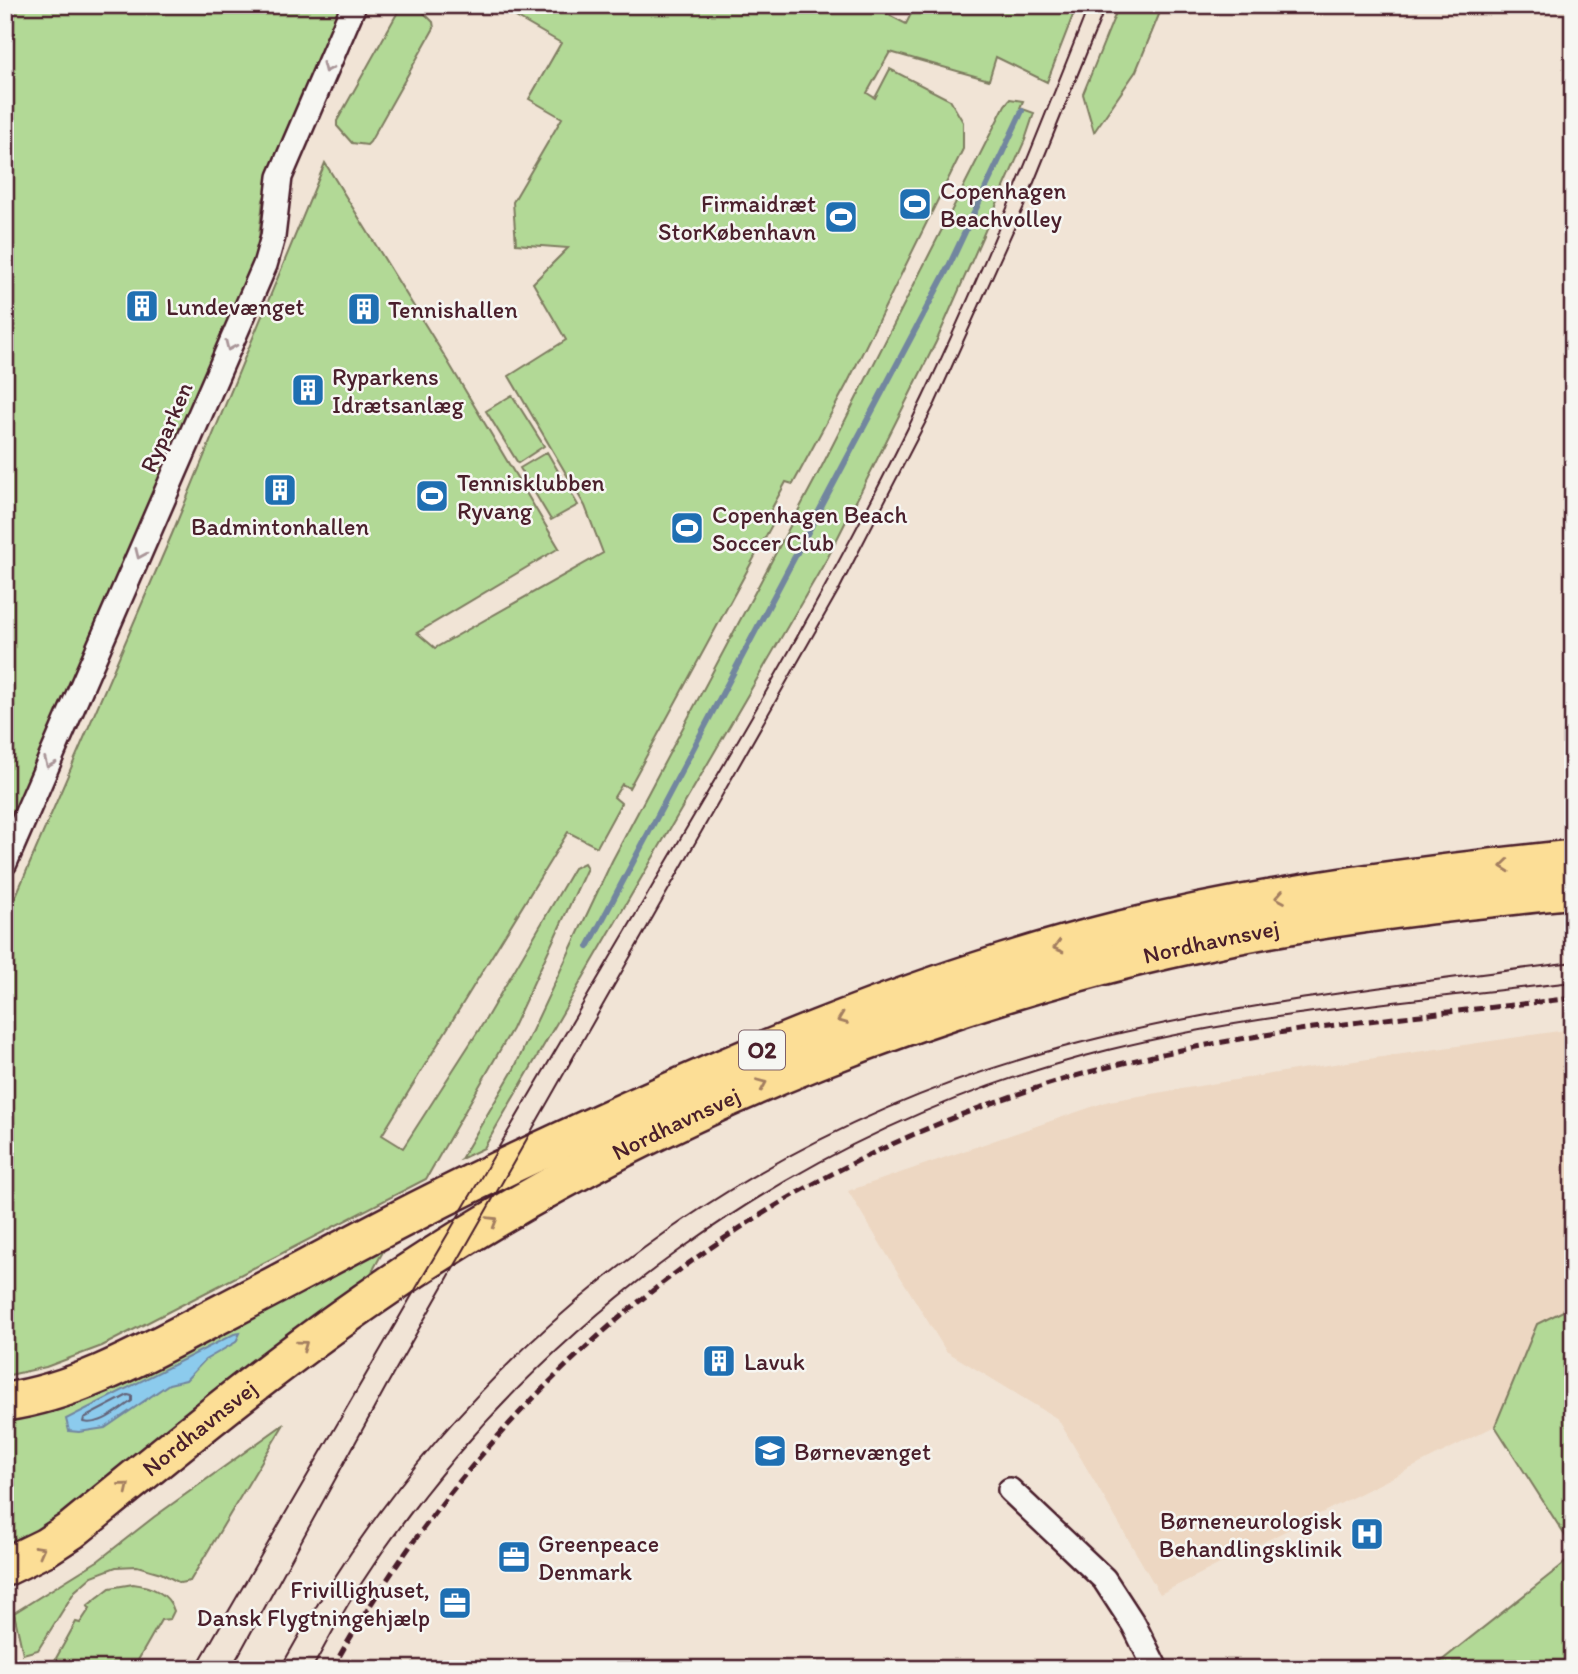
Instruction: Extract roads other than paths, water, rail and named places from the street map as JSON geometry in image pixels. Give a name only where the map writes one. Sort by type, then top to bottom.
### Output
[{"type":"highway","name":"Nordhavnsvej","points":[[5,1402],[55,1390],[102,1373],[468,1184],[651,1098],[771,1046],[945,982],[1116,932],[1268,899],[1406,878],[1573,859]]},
{"type":"highway","name":"Nordhavnsvej","points":[[5,1567],[46,1547],[72,1530],[285,1359],[408,1273],[506,1213],[640,1141],[727,1099],[898,1030],[1008,993],[1092,969],[1263,930],[1343,916],[1573,889]]},
{"type":"street","name":"Ryparken","points":[[5,863],[265,265],[274,237],[281,177],[354,5]]},
{"type":"street","points":[[1010,1490],[1104,1579],[1156,1669]]},
{"type":"water","points":[[240,1333],[236,1342],[205,1360],[186,1380],[169,1384],[105,1428],[69,1431],[66,1419]]},
{"type":"waterway","points":[[588,947],[949,266],[1022,111]]},
{"type":"tram line","points":[[195,1669],[718,774],[844,551],[922,399],[967,302],[1089,5]]},
{"type":"tram line","points":[[231,1669],[387,1385],[840,588],[935,404],[1026,202],[1106,5]]},
{"type":"tram line","points":[[280,1669],[348,1557],[425,1455],[511,1361],[606,1278],[708,1204],[818,1141],[936,1089],[1060,1048],[1123,1032],[1250,1007],[1573,962]]},
{"type":"tram line","points":[[312,1669],[357,1590],[426,1493],[503,1404],[589,1322],[682,1249],[781,1184],[885,1129],[995,1084],[1108,1050],[1281,1017],[1573,982]]},
{"type":"railway","points":[[332,1669],[405,1554],[486,1449],[577,1356],[676,1273],[783,1201],[898,1141],[1022,1093],[1153,1056],[1257,1036],[1573,998]]},
{"type":"place","name":"Copenhagen Beachvolley","points":[[915,204]]},
{"type":"place","name":"Firmaidræt StorKøbenhavn","points":[[841,217]]},
{"type":"place","name":"Lundevænget","points":[[142,306]]},
{"type":"place","name":"Tennishallen","points":[[364,309]]},
{"type":"place","name":"Ryparkens Idrætsanlæg","points":[[308,390]]},
{"type":"place","name":"Badmintonhallen","points":[[280,490]]},
{"type":"place","name":"Tennisklubben Ryvang","points":[[432,496]]},
{"type":"place","name":"Copenhagen Beach Soccer Club","points":[[687,528]]},
{"type":"place","name":"Lavuk","points":[[719,1361]]},
{"type":"place","name":"Børnevænget","points":[[770,1451]]},
{"type":"place","name":"Børneneurologisk Behandlingsklinik","points":[[1367,1534]]},
{"type":"place","name":"Greenpeace Denmark","points":[[514,1557]]},
{"type":"place","name":"Frivillighuset, Dansk Flygtningehjælp","points":[[455,1603]]}]
